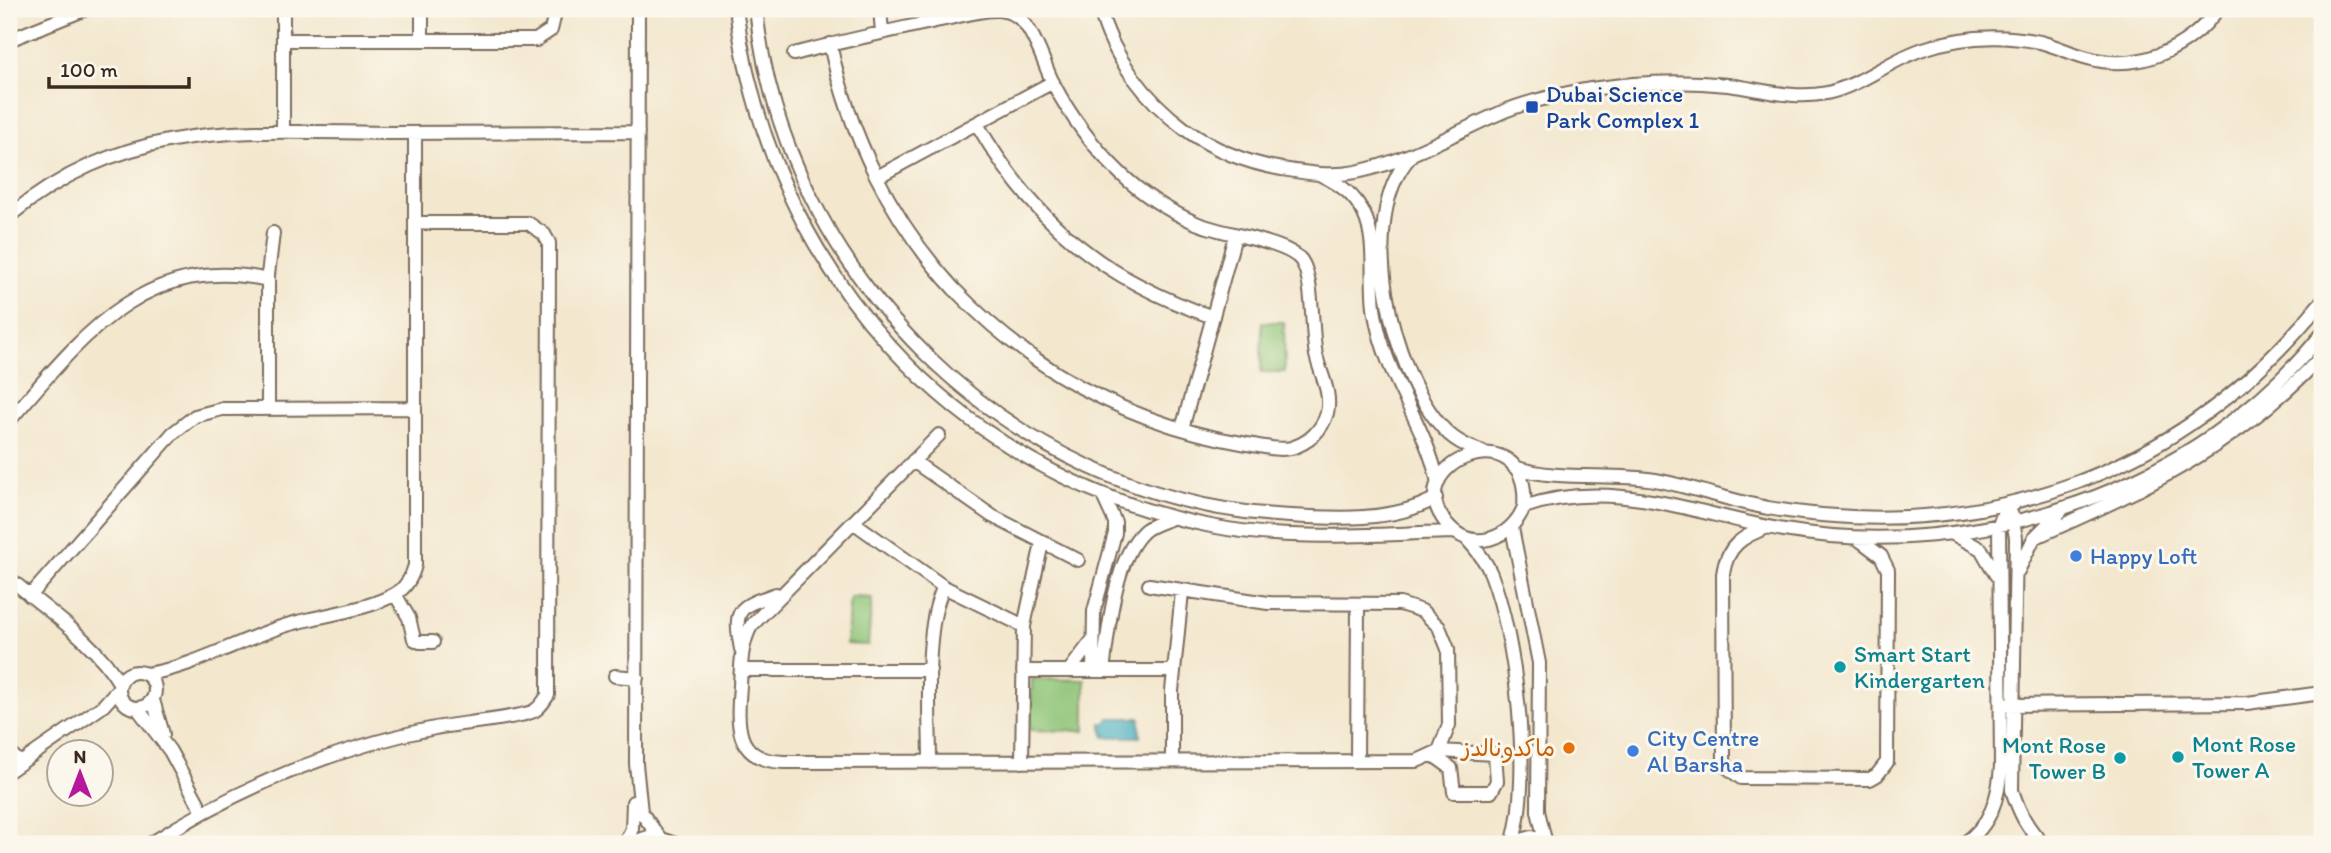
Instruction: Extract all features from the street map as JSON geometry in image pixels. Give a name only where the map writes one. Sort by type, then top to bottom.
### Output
[{"type":"street","points":[[9,40],[86,9]]},
{"type":"street","points":[[283,9],[283,132]]},
{"type":"street","points":[[422,9],[422,39]]},
{"type":"street","points":[[283,40],[536,40],[551,30],[556,9]]},
{"type":"street","points":[[625,844],[633,824],[636,764],[638,9]]},
{"type":"street","points":[[736,9],[747,79],[768,150],[806,232],[855,305],[908,366],[979,426],[1018,453],[1103,496],[1172,518],[1240,531],[1295,536],[1454,532]]},
{"type":"street","points":[[756,9],[765,71],[785,137],[813,203],[830,234],[848,263],[889,317],[955,382],[991,410],[1049,446],[1107,474],[1146,489],[1225,509],[1301,516],[1377,515],[1408,511],[1436,498]]},
{"type":"street","points":[[880,9],[883,32]]},
{"type":"street","points":[[1100,9],[1119,54],[1140,88],[1168,117],[1230,156],[1264,166],[1321,175],[1353,173],[1385,165],[1505,111],[1591,89],[1681,82],[1801,96],[1828,93],[1922,49],[1961,39],[2019,39],[2043,43],[2090,59],[2126,63],[2162,55],[2193,37],[2218,9]]},
{"type":"street","points":[[794,54],[830,44],[964,12],[997,10],[1018,17],[1031,35],[1073,118],[1098,151],[1128,181],[1172,211],[1235,236],[1293,251],[1302,261],[1308,274],[1311,328],[1327,390],[1328,410],[1321,428],[1307,442],[1288,449],[1223,440],[1129,410],[1088,391],[1030,355],[954,288],[932,263],[899,216],[877,177],[844,102],[830,44]]},
{"type":"street","points":[[877,177],[1053,82]]},
{"type":"street","points":[[977,124],[1020,189],[1075,245],[1140,288],[1213,317]]},
{"type":"street","points":[[9,216],[71,174],[138,146],[208,134],[638,132]]},
{"type":"street","points":[[9,771],[108,702],[124,677],[204,656],[269,631],[395,594],[407,584],[415,565],[415,133]]},
{"type":"street","points":[[1415,152],[1393,181],[1384,210],[1384,270],[1393,322],[1409,371],[1434,418],[1455,439],[1500,457],[1514,467],[1557,477],[1616,476],[1654,480],[1759,506],[1823,514],[1899,517],[2006,507],[2055,493],[2119,467],[2190,424],[2244,384],[2273,357],[2322,301]]},
{"type":"street","points":[[1321,175],[1348,191],[1357,201],[1368,226],[1372,291],[1380,339],[1396,384],[1428,445],[1438,483],[1436,498],[1445,522],[1454,532],[1467,539],[1481,555],[1491,574],[1514,663],[1518,698],[1520,796],[1510,843]]},
{"type":"street","points":[[150,844],[204,812],[271,779],[341,752],[428,729],[526,714],[543,704],[548,695],[549,243],[544,234],[528,223],[416,223]]},
{"type":"street","points":[[268,409],[268,280],[273,233]]},
{"type":"street","points":[[1182,429],[1235,236]]},
{"type":"street","points":[[9,421],[99,322],[139,295],[192,278],[247,275],[268,280]]},
{"type":"street","points":[[1524,507],[1560,497],[1609,495],[1670,504],[1769,527],[1857,538],[1952,534],[1999,525],[2066,507],[2158,467],[2220,429],[2283,377],[2322,334]]},
{"type":"street","points":[[2034,538],[2140,491],[2223,443],[2262,414],[2322,355]]},
{"type":"street","points":[[30,596],[183,423],[208,411],[415,408]]},
{"type":"street","points":[[939,435],[756,618],[742,653],[738,729],[747,747],[764,759],[784,762],[1417,761],[1436,753],[1495,754],[1497,781],[1490,792],[1454,792],[1451,768],[1436,753]]},
{"type":"street","points":[[1438,483],[1448,466],[1464,455],[1483,452]]},
{"type":"street","points":[[913,461],[964,499],[1078,560]]},
{"type":"street","points":[[1467,539],[1483,541],[1499,537],[1512,528],[1524,507],[1525,493],[1514,467]]},
{"type":"street","points":[[2100,494],[2140,491]]},
{"type":"street","points":[[1098,671],[1091,641],[1092,621],[1115,533],[1115,522],[1103,496]]},
{"type":"street","points":[[1963,844],[1987,821],[1999,795],[2007,705],[2014,683],[2015,521],[2006,507]]},
{"type":"street","points":[[2006,507],[1999,525],[1999,583],[2012,790],[2019,812],[2031,832],[2043,844]]},
{"type":"street","points":[[2014,581],[2034,538],[2066,507]]},
{"type":"street","points":[[1098,671],[1119,582],[1135,542],[1148,527],[1172,518]]},
{"type":"street","points":[[853,522],[944,587],[1024,626]]},
{"type":"street","points":[[1769,527],[1746,535],[1737,542],[1729,551],[1723,574],[1724,761],[1734,774],[1741,778],[1861,780],[1877,775],[1884,769],[1888,753],[1888,570],[1881,556],[1857,538]]},
{"type":"street","points":[[1510,843],[1527,837],[1549,842],[1538,803],[1539,663],[1512,528]]},
{"type":"street","points":[[1952,534],[1981,549],[1993,565],[1999,583]]},
{"type":"street","points":[[1022,761],[1024,626],[1042,543]]},
{"type":"street","points":[[9,578],[108,665],[119,686],[122,701],[133,708],[170,751],[204,812]]},
{"type":"street","points":[[1149,585],[1268,603],[1388,603],[1411,606],[1431,619],[1445,638],[1449,660],[1448,735],[1436,753]]},
{"type":"street","points":[[930,762],[930,670],[935,612],[944,587]]},
{"type":"street","points":[[1172,761],[1174,671],[1182,592]]},
{"type":"street","points":[[395,594],[409,618],[414,639],[433,642]]},
{"type":"street","points":[[1357,761],[1358,605]]},
{"type":"street","points":[[1092,621],[1110,622]]},
{"type":"street","points":[[1107,640],[1118,663],[1128,671]]},
{"type":"street","points":[[1069,671],[1091,641]]},
{"type":"street","points":[[86,643],[152,680],[170,751]]},
{"type":"street","points":[[78,724],[111,709],[133,708],[154,696],[170,677],[204,656]]},
{"type":"street","points":[[741,670],[930,670]]},
{"type":"street","points":[[1023,671],[1174,671]]},
{"type":"street","points":[[615,676],[637,678]]},
{"type":"street","points":[[2014,683],[2023,696],[2042,704]]},
{"type":"street","points":[[2007,705],[2247,703],[2322,693]]},
{"type":"street","points":[[9,752],[20,763]]},
{"type":"street","points":[[636,764],[641,813],[659,837]]},
{"type":"street","points":[[625,844],[641,837],[659,837],[676,844]]},
{"type":"green space","points":[[1262,322],[1284,322],[1285,372],[1261,372]]},
{"type":"green space","points":[[850,597],[872,598],[868,645],[846,644]]},
{"type":"green space","points":[[1032,679],[1085,680],[1085,731],[1030,730]]},
{"type":"water","points":[[1109,718],[1140,718],[1140,737],[1104,737],[1101,723],[1107,723]]},
{"type":"place","name":"Dubai Science Park Complex 1","points":[[1532,107]]},
{"type":"place","name":"Happy Loft","points":[[2076,556]]},
{"type":"place","name":"Smart Start Kindergarten","points":[[1840,667]]},
{"type":"place","name":"ماكدونالدز","points":[[1569,748]]},
{"type":"place","name":"City Centre Al Barsha","points":[[1633,751]]},
{"type":"place","name":"Mont Rose Tower A","points":[[2178,757]]},
{"type":"place","name":"Mont Rose Tower B","points":[[2120,758]]}]
